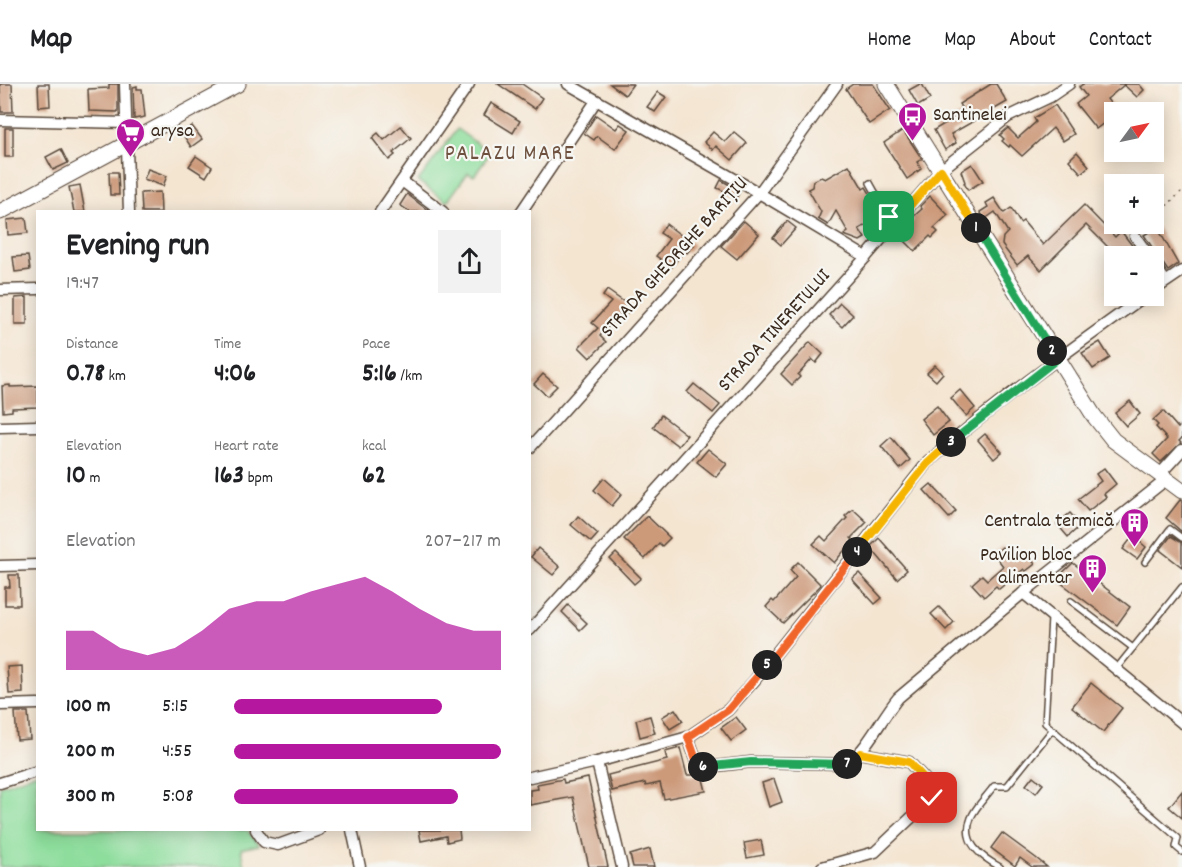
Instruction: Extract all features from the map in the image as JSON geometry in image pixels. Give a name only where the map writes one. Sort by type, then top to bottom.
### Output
[{"type":"street","points":[[125,84],[129,210]]},
{"type":"street","points":[[0,212],[238,84]]},
{"type":"street","points":[[381,210],[469,84]]},
{"type":"street","points":[[568,84],[866,257]]},
{"type":"street","name":"STRADA GHEORGHE BARIȚIU","points":[[531,447],[759,193],[837,84]]},
{"type":"street","points":[[886,84],[1094,416],[1113,440],[1182,491]]},
{"type":"street","name":"STRADA TINERETULUI","points":[[531,629],[866,257],[941,170],[1008,117],[1050,97],[1069,84]]},
{"type":"street","points":[[523,210],[596,101]]},
{"type":"street","points":[[0,120],[126,123]]},
{"type":"street","points":[[402,181],[440,210]]},
{"type":"street","points":[[1135,236],[1142,246]]},
{"type":"street","points":[[1165,281],[1182,271]]},
{"type":"street","points":[[0,290],[36,289]]},
{"type":"street","points":[[531,777],[597,762],[688,737],[728,710],[754,681],[927,464],[959,435],[1057,359],[1131,306]]},
{"type":"street","points":[[0,427],[36,426]]},
{"type":"street","points":[[688,737],[699,768],[751,762],[848,764],[860,753],[898,698],[1163,477],[1182,450]]},
{"type":"street","points":[[0,566],[36,565]]},
{"type":"street","points":[[1023,593],[1182,723]]},
{"type":"street","points":[[0,705],[36,704]]},
{"type":"street","points":[[822,867],[875,852],[932,798],[931,786],[909,762],[860,753]]},
{"type":"street","points":[[597,762],[622,867]]},
{"type":"street","points":[[0,783],[36,772]]},
{"type":"street","points":[[257,831],[264,842],[278,845],[316,831]]},
{"type":"street","points":[[352,831],[360,867]]},
{"type":"lane","points":[[870,183],[889,217],[896,222]]},
{"type":"lane","points":[[1144,562],[1170,529],[1182,538]]},
{"type":"lane","points":[[1116,669],[1182,587]]},
{"type":"lane","points":[[1071,601],[1133,648]]},
{"type":"lane","points":[[1051,616],[1044,723],[1178,838],[1176,847],[1182,852]]},
{"type":"lane","points":[[999,867],[975,851],[969,837],[970,818],[994,786],[1007,786],[1052,730]]},
{"type":"path","points":[[1164,208],[1182,191]]},
{"type":"green space","points":[[457,129],[490,153],[474,176],[468,173],[447,202],[418,181]]},
{"type":"green space","points":[[36,773],[36,831],[248,831],[259,845],[241,849],[244,867],[0,867],[0,786]]},
{"type":"building","points":[[0,84],[12,84],[13,112],[1,112]]},
{"type":"building","points":[[38,84],[49,84],[50,106],[39,107]]},
{"type":"building","points":[[109,84],[118,84],[118,112],[89,111],[88,89],[109,88]]},
{"type":"building","points":[[498,84],[522,84],[542,98],[535,109]]},
{"type":"building","points":[[610,84],[633,84],[625,95]]},
{"type":"building","points":[[853,84],[873,84],[890,110],[869,124],[846,89]]},
{"type":"building","points":[[920,84],[930,99],[918,106],[909,90]]},
{"type":"building","points":[[991,84],[996,84],[1007,102],[951,134],[956,143],[945,150],[934,130],[964,112],[959,104]]},
{"type":"building","points":[[1083,84],[1139,84],[1144,90],[1137,97],[1124,85],[1107,99],[1109,102],[1104,102],[1104,123],[1096,129],[1076,104],[1086,96],[1079,87]]},
{"type":"building","points":[[137,86],[137,89],[142,89],[145,117],[134,119],[133,87]]},
{"type":"building","points":[[658,92],[666,97],[655,112],[647,107]]},
{"type":"building","points":[[491,103],[520,121],[513,133],[484,115]]},
{"type":"building","points":[[1055,105],[1074,134],[1063,141],[1053,128],[1022,156],[1002,141],[1004,139],[1000,135],[1008,128],[1018,138],[1036,122],[1034,118]]},
{"type":"building","points":[[596,115],[616,129],[620,124],[629,130],[615,149],[597,136],[594,140],[584,133]]},
{"type":"building","points":[[192,126],[202,139],[191,147],[182,133]]},
{"type":"building","points":[[401,126],[411,138],[393,153],[395,155],[389,160],[372,138],[378,133],[384,140]]},
{"type":"building","points":[[5,128],[13,128],[13,157],[5,157]]},
{"type":"building","points":[[903,130],[922,159],[917,162],[921,169],[907,179],[884,143]]},
{"type":"building","points":[[713,132],[725,142],[734,132],[747,143],[732,160],[716,146],[713,150],[704,142]]},
{"type":"building","points":[[61,149],[68,163],[53,170],[46,157]]},
{"type":"building","points":[[1077,152],[1089,166],[1081,173],[1069,160]]},
{"type":"building","points":[[196,156],[212,167],[206,177],[189,166]]},
{"type":"building","points":[[972,164],[983,181],[968,190],[961,171]]},
{"type":"building","points":[[849,165],[863,189],[866,187],[883,215],[859,229],[865,238],[860,241],[844,235],[848,232],[836,211],[828,225],[818,219],[821,212],[808,189],[812,187],[813,181],[821,177],[825,179]]},
{"type":"building","points":[[148,169],[167,176],[163,186],[144,179]]},
{"type":"building","points":[[109,172],[118,172],[119,195],[110,195]]},
{"type":"building","points":[[721,180],[740,191],[737,197],[717,188]]},
{"type":"building","points":[[80,185],[85,210],[74,210],[69,187]]},
{"type":"building","points":[[160,192],[161,210],[142,210],[141,193]]},
{"type":"building","points":[[407,194],[427,210],[407,210],[400,205]]},
{"type":"building","points":[[930,196],[948,215],[934,228],[938,232],[932,238],[930,236],[915,251],[899,235],[914,220],[912,218],[922,209],[920,206]]},
{"type":"building","points":[[994,198],[1004,213],[1011,208],[1020,223],[1023,221],[1043,245],[1084,205],[1104,226],[1104,234],[1112,234],[1115,237],[1123,234],[1132,246],[1107,246],[1086,225],[1041,270],[1028,256],[1017,265],[1002,245],[1003,237],[1008,232],[995,212],[985,219],[980,212],[988,207],[986,203]]},
{"type":"building","points":[[26,218],[28,233],[8,235],[7,220]]},
{"type":"building","points":[[744,221],[759,234],[737,259],[721,246]]},
{"type":"building","points":[[787,221],[796,228],[781,245],[773,238]]},
{"type":"building","points":[[666,224],[694,245],[687,253],[684,250],[672,267],[656,256],[669,239],[660,233]]},
{"type":"building","points":[[1161,234],[1178,264],[1168,271],[1164,265],[1164,246],[1151,246],[1144,235]]},
{"type":"building","points":[[28,256],[30,270],[15,272],[13,257]]},
{"type":"building","points":[[607,290],[631,307],[627,313],[624,310],[600,336],[606,342],[590,358],[579,347],[598,328],[592,323],[611,302],[603,296]]},
{"type":"building","points":[[27,297],[27,324],[15,324],[15,298]]},
{"type":"building","points":[[840,303],[853,315],[842,327],[829,315]]},
{"type":"building","points":[[810,342],[823,354],[816,363],[812,359],[792,385],[781,374]]},
{"type":"building","points":[[1100,342],[1110,358],[1093,369],[1082,353]]},
{"type":"building","points":[[935,365],[943,373],[936,381],[927,373]]},
{"type":"building","points":[[543,374],[557,386],[547,396],[534,384]]},
{"type":"building","points":[[694,384],[720,405],[713,413],[687,392]]},
{"type":"building","points":[[2,386],[36,386],[36,407],[12,408],[12,411],[3,412]]},
{"type":"building","points":[[960,390],[975,408],[966,416],[951,398]]},
{"type":"building","points":[[1130,401],[1140,414],[1126,426],[1115,413]]},
{"type":"building","points":[[937,406],[949,422],[933,435],[921,419]]},
{"type":"building","points":[[1163,411],[1178,428],[1182,423],[1182,438],[1179,441],[1181,443],[1161,462],[1153,454],[1167,439],[1153,420]]},
{"type":"building","points":[[661,415],[687,435],[678,446],[653,427]]},
{"type":"building","points":[[985,434],[1002,452],[994,459],[978,440]]},
{"type":"building","points":[[891,437],[910,460],[900,469],[881,446]]},
{"type":"building","points":[[708,449],[727,464],[716,477],[697,462]]},
{"type":"building","points":[[1104,468],[1116,484],[1104,494],[1106,497],[1088,511],[1078,499],[1101,481],[1096,474]]},
{"type":"building","points":[[604,478],[622,494],[612,506],[594,490]]},
{"type":"building","points":[[931,484],[956,511],[949,518],[924,490]]},
{"type":"building","points":[[1180,500],[1182,501],[1182,532],[1166,518]]},
{"type":"building","points":[[853,509],[867,522],[851,538],[853,540],[834,563],[813,544],[821,536],[826,541]]},
{"type":"building","points":[[1070,513],[1081,525],[1068,537],[1057,524]]},
{"type":"building","points":[[578,516],[598,534],[591,542],[571,525]]},
{"type":"building","points":[[647,516],[670,538],[662,546],[659,543],[645,559],[624,539]]},
{"type":"building","name":"Centrala termică","points":[[1133,536],[1146,547],[1137,559],[1123,549]]},
{"type":"building","points":[[1171,536],[1182,543],[1182,567],[1160,550]]},
{"type":"building","points":[[879,538],[907,570],[897,579],[870,547]]},
{"type":"building","points":[[1002,547],[1013,561],[1025,551],[1035,564],[1026,571],[1024,569],[999,589],[996,586],[984,597],[972,584],[982,575],[987,580],[1003,566],[994,554]]},
{"type":"building","points":[[538,548],[560,567],[553,575],[531,557]]},
{"type":"building","points":[[616,553],[641,578],[634,584],[610,559]]},
{"type":"building","points":[[798,562],[821,585],[783,623],[766,607],[772,600],[774,602],[796,577],[790,570]]},
{"type":"building","name":"Pavilion bloc alimentar","points":[[1073,563],[1130,607],[1117,625],[1056,579]]},
{"type":"building","points":[[859,573],[882,598],[875,604],[852,579]]},
{"type":"building","points":[[9,575],[19,575],[20,605],[5,605],[5,587],[10,587]]},
{"type":"building","points":[[568,605],[587,623],[580,630],[562,612]]},
{"type":"building","points":[[939,607],[954,622],[946,630],[931,614]]},
{"type":"building","points":[[22,666],[23,693],[9,694],[7,667]]},
{"type":"building","points":[[1091,683],[1122,708],[1103,732],[1072,707]]},
{"type":"building","points":[[675,709],[683,721],[670,729],[662,717]]},
{"type":"building","points":[[15,712],[28,712],[30,739],[17,740]]},
{"type":"building","points":[[650,716],[655,733],[640,737],[636,720]]},
{"type":"building","points":[[736,717],[746,730],[731,741],[721,728]]},
{"type":"building","points":[[680,748],[687,775],[702,775],[706,791],[664,799],[660,783],[646,786],[645,783],[612,791],[608,775],[667,760],[665,752]]},
{"type":"building","points":[[1033,776],[1043,784],[1036,793],[1026,785]]},
{"type":"building","points":[[588,778],[608,867],[589,867],[573,797],[531,805],[531,790],[538,789],[537,784],[563,779],[564,783]]},
{"type":"building","points":[[774,779],[782,802],[769,807],[762,783]]},
{"type":"building","points":[[1182,791],[1182,818],[1169,807]]},
{"type":"building","points":[[419,831],[459,831],[460,839],[447,842],[446,836],[421,841]]},
{"type":"building","points":[[1002,833],[1047,867],[1032,867],[1020,858],[1015,866],[991,848]]},
{"type":"building","points":[[761,840],[764,855],[747,858],[744,843]]},
{"type":"building","points":[[650,849],[654,867],[633,867],[630,855]]},
{"type":"place","name":"Santinelei","points":[[912,142]]},
{"type":"place","name":"arysa","points":[[130,158]]},
{"type":"place","name":"Centrala termică","points":[[1135,548]]},
{"type":"place","name":"Pavilion bloc alimentar","points":[[1093,594]]},
{"type":"district","name":"PALAZU MARE","points":[[510,154]]},
{"type":"route","points":[[889,217],[896,222],[941,170],[1057,359],[959,435],[927,464],[754,681],[728,710],[688,737],[699,768],[751,762],[848,764],[860,753],[909,762],[931,786],[932,798]]}]
